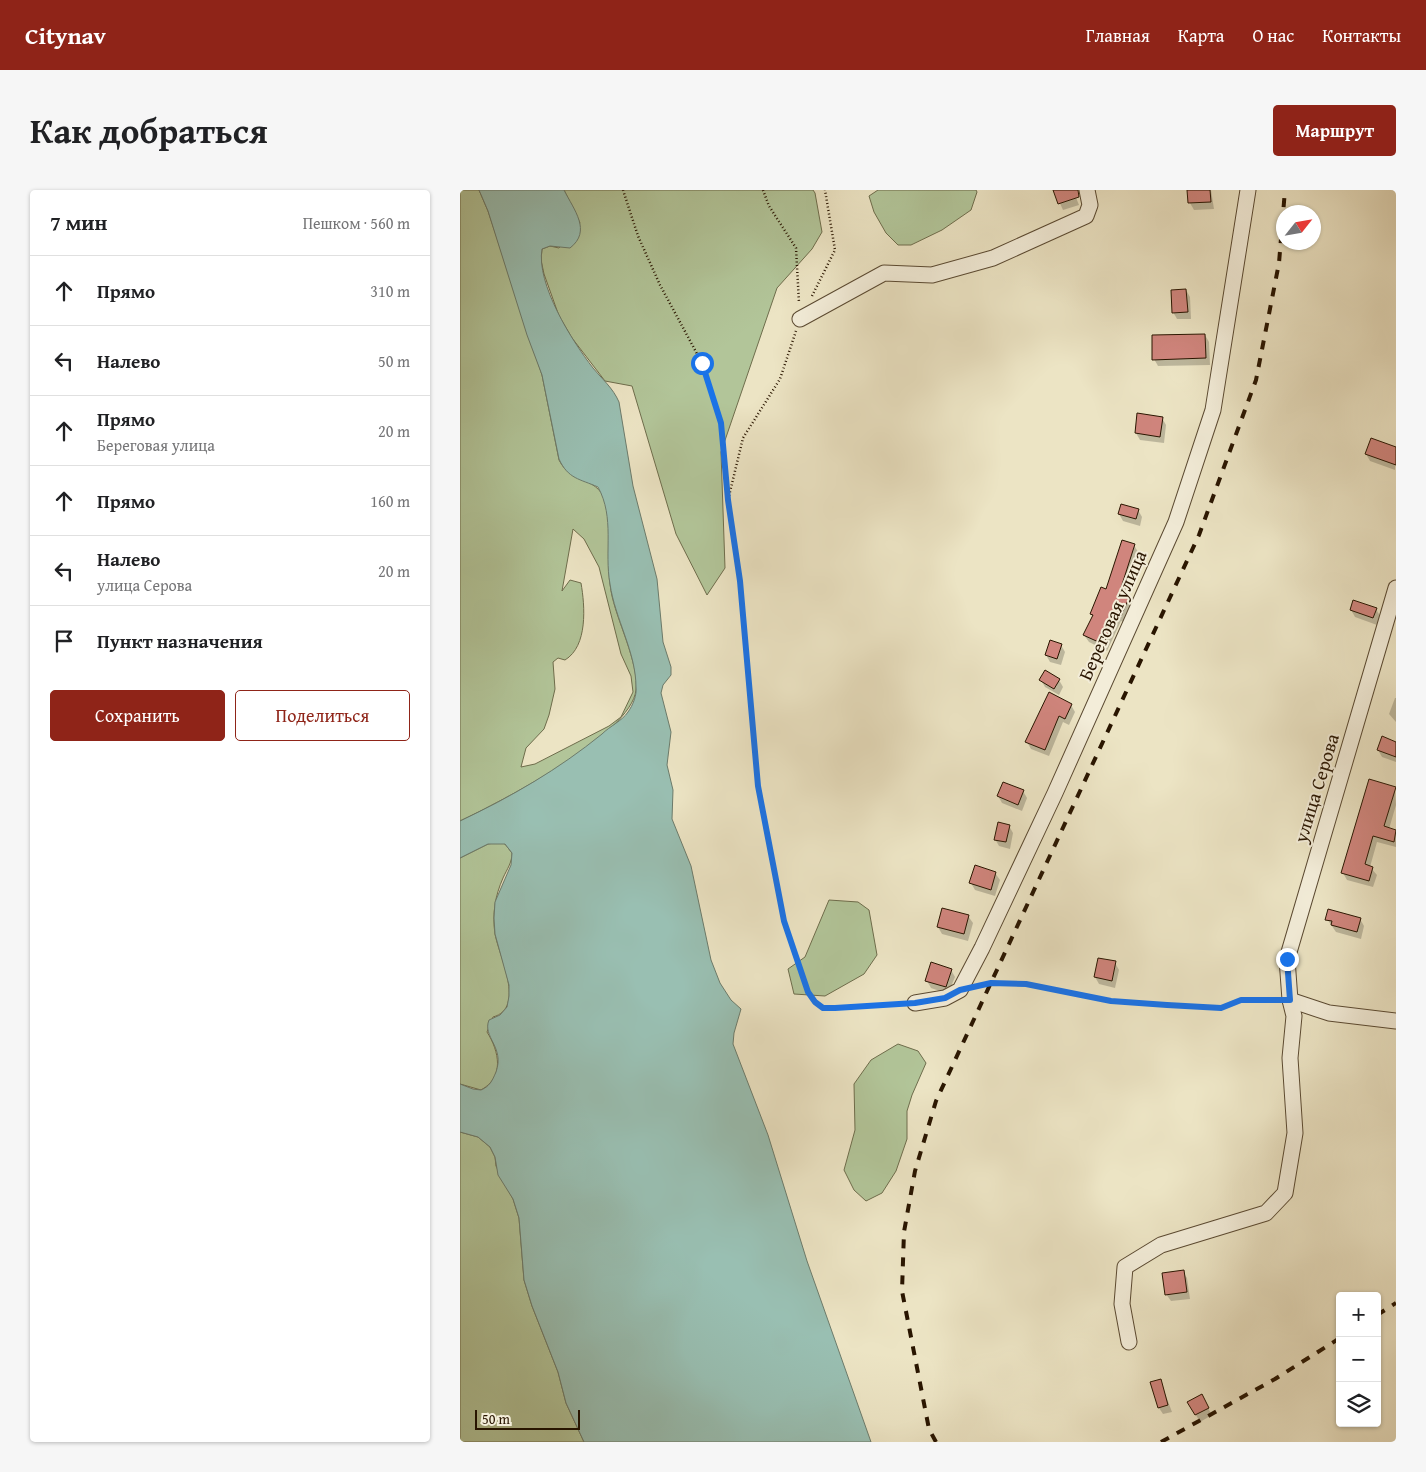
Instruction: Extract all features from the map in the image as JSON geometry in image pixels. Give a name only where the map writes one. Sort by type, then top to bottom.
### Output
[{"type":"street","points":[[800,319],[884,273],[932,274],[993,258],[1086,216],[1090,205],[1087,190]]},
{"type":"street","name":"Береговая улица","points":[[960,990],[986,940],[1054,794],[1176,522],[1213,410],[1248,190]]},
{"type":"street","name":"улица Серова","points":[[1129,1342],[1122,1304],[1124,1267],[1161,1245],[1266,1212],[1285,1193],[1295,1133],[1290,1058],[1294,1016],[1290,1000],[1287,959],[1396,588]]},
{"type":"street","points":[[915,1003],[945,998],[960,990]]},
{"type":"street","points":[[1290,1000],[1329,1013],[1396,1021]]},
{"type":"path","points":[[623,190],[638,236],[702,363],[721,423],[728,500],[740,581],[758,786],[784,921],[808,992],[815,1002],[823,1008],[915,1003]]},
{"type":"path","points":[[763,190],[769,206],[796,248],[800,319]]},
{"type":"path","points":[[728,500],[743,438],[780,379],[800,319],[836,250],[825,190]]},
{"type":"path","points":[[960,990],[991,983],[1026,984],[1111,1001],[1221,1008],[1241,1000],[1290,1000]]},
{"type":"green space","points":[[460,190],[479,190],[488,211],[542,375],[559,460],[570,473],[596,487],[605,500],[610,533],[609,580],[631,654],[636,679],[636,690],[629,708],[622,716],[633,692],[631,676],[621,654],[599,567],[584,539],[573,529],[562,591],[570,580],[581,583],[584,614],[581,636],[572,654],[565,660],[558,658],[553,662],[555,689],[549,715],[544,729],[526,748],[521,767],[535,764],[609,726],[620,718],[589,746],[561,765],[504,799],[460,821]]},
{"type":"green space","points":[[564,190],[813,190],[815,193],[822,232],[812,249],[777,288],[721,452],[725,568],[707,595],[676,534],[632,386],[605,381],[572,338],[559,316],[544,274],[541,260],[542,249],[550,246],[559,248],[580,223]]},
{"type":"green space","points":[[878,190],[976,190],[977,192],[971,210],[942,230],[911,245],[898,245],[886,233],[874,212],[869,196]]},
{"type":"green space","points":[[500,842],[505,844],[512,853],[498,892],[494,919],[495,934],[508,980],[509,993],[508,1003],[503,1012],[493,1017],[487,1032],[497,1055],[498,1063],[494,1078],[489,1085],[481,1090],[460,1084],[460,858],[488,844]]},
{"type":"green space","points":[[829,900],[858,902],[869,910],[877,955],[864,974],[825,996],[794,994],[788,969],[805,957]]},
{"type":"green space","points":[[898,1044],[918,1051],[926,1063],[907,1111],[907,1139],[896,1171],[882,1193],[866,1201],[854,1190],[844,1170],[855,1130],[854,1084],[871,1060]]},
{"type":"green space","points":[[460,1132],[478,1137],[490,1147],[495,1157],[496,1166],[513,1199],[519,1218],[524,1280],[532,1306],[558,1372],[566,1403],[584,1442],[460,1442]]},
{"type":"water","points":[[479,190],[564,190],[579,220],[580,235],[570,248],[550,246],[542,249],[544,279],[557,312],[575,343],[593,368],[611,388],[619,402],[633,486],[657,579],[663,642],[671,667],[671,675],[663,685],[661,693],[671,732],[667,765],[673,790],[672,819],[691,866],[711,960],[720,983],[731,1000],[741,1009],[733,1044],[768,1135],[807,1261],[871,1442],[584,1442],[566,1403],[558,1372],[532,1306],[524,1280],[519,1218],[513,1199],[498,1175],[495,1157],[490,1147],[478,1137],[460,1132],[460,1084],[481,1090],[492,1081],[498,1063],[498,1056],[488,1032],[488,1026],[489,1020],[500,1015],[507,1007],[509,985],[495,934],[495,902],[511,865],[512,853],[505,844],[488,844],[460,858],[460,821],[534,782],[586,747],[625,715],[633,703],[636,690],[633,661],[616,610],[610,584],[608,572],[608,523],[603,499],[598,487],[571,475],[566,471],[559,459],[542,375],[527,335],[488,211]]},
{"type":"building","points":[[1053,190],[1078,190],[1079,197],[1058,204]]},
{"type":"building","points":[[1187,190],[1210,190],[1211,202],[1188,203]]},
{"type":"building","points":[[1186,289],[1188,312],[1172,313],[1171,290]]},
{"type":"building","points":[[1205,334],[1206,358],[1152,360],[1152,335]]},
{"type":"building","points":[[1137,413],[1163,417],[1160,437],[1135,433]]},
{"type":"building","points":[[1371,438],[1396,447],[1396,465],[1365,454]]},
{"type":"building","points":[[1121,504],[1139,509],[1136,519],[1118,514]]},
{"type":"building","points":[[1122,540],[1135,544],[1119,594],[1129,598],[1121,616],[1117,615],[1103,644],[1083,635],[1093,615],[1090,614],[1101,587],[1106,589]]},
{"type":"building","points":[[1353,600],[1377,608],[1373,618],[1350,610]]},
{"type":"building","points":[[1050,640],[1062,644],[1057,659],[1045,655]]},
{"type":"building","points":[[1045,670],[1060,679],[1054,689],[1039,680]]},
{"type":"building","points":[[1049,692],[1072,704],[1065,719],[1059,716],[1045,750],[1025,742]]},
{"type":"building","points":[[1382,736],[1396,742],[1396,757],[1377,750]]},
{"type":"building","points":[[1369,779],[1396,787],[1384,826],[1396,830],[1394,842],[1373,836],[1365,864],[1373,867],[1369,881],[1341,873]]},
{"type":"building","points":[[1003,782],[1024,790],[1018,805],[997,796]]},
{"type":"building","points":[[998,822],[1010,825],[1006,842],[994,840]]},
{"type":"building","points":[[975,865],[996,872],[991,890],[969,883]]},
{"type":"building","points":[[942,908],[969,915],[964,934],[937,927]]},
{"type":"building","points":[[1328,909],[1361,918],[1357,932],[1331,925],[1332,921],[1325,920]]},
{"type":"building","points":[[1098,958],[1116,961],[1112,981],[1094,977]]},
{"type":"building","points":[[931,962],[952,969],[946,987],[925,981]]},
{"type":"building","points":[[1184,1270],[1187,1292],[1165,1295],[1162,1273]]},
{"type":"building","points":[[1161,1379],[1168,1405],[1158,1408],[1150,1382]]},
{"type":"building","points":[[1202,1394],[1209,1408],[1195,1415],[1187,1402]]},
{"type":"railway","points":[[936,1442],[929,1429],[902,1291],[904,1232],[915,1171],[936,1101],[1199,535],[1256,380],[1279,263],[1285,190]]},
{"type":"railway","points":[[1381,1312],[1396,1303]]},
{"type":"railway","points":[[1161,1442],[1275,1379],[1336,1341]]},
{"type":"route","points":[[702,363],[721,423],[728,500],[740,581],[758,786],[784,921],[808,992],[815,1002],[823,1008],[915,1003],[945,998],[960,990],[991,983],[1026,984],[1111,1001],[1221,1008],[1241,1000],[1290,1000],[1287,959]]}]
